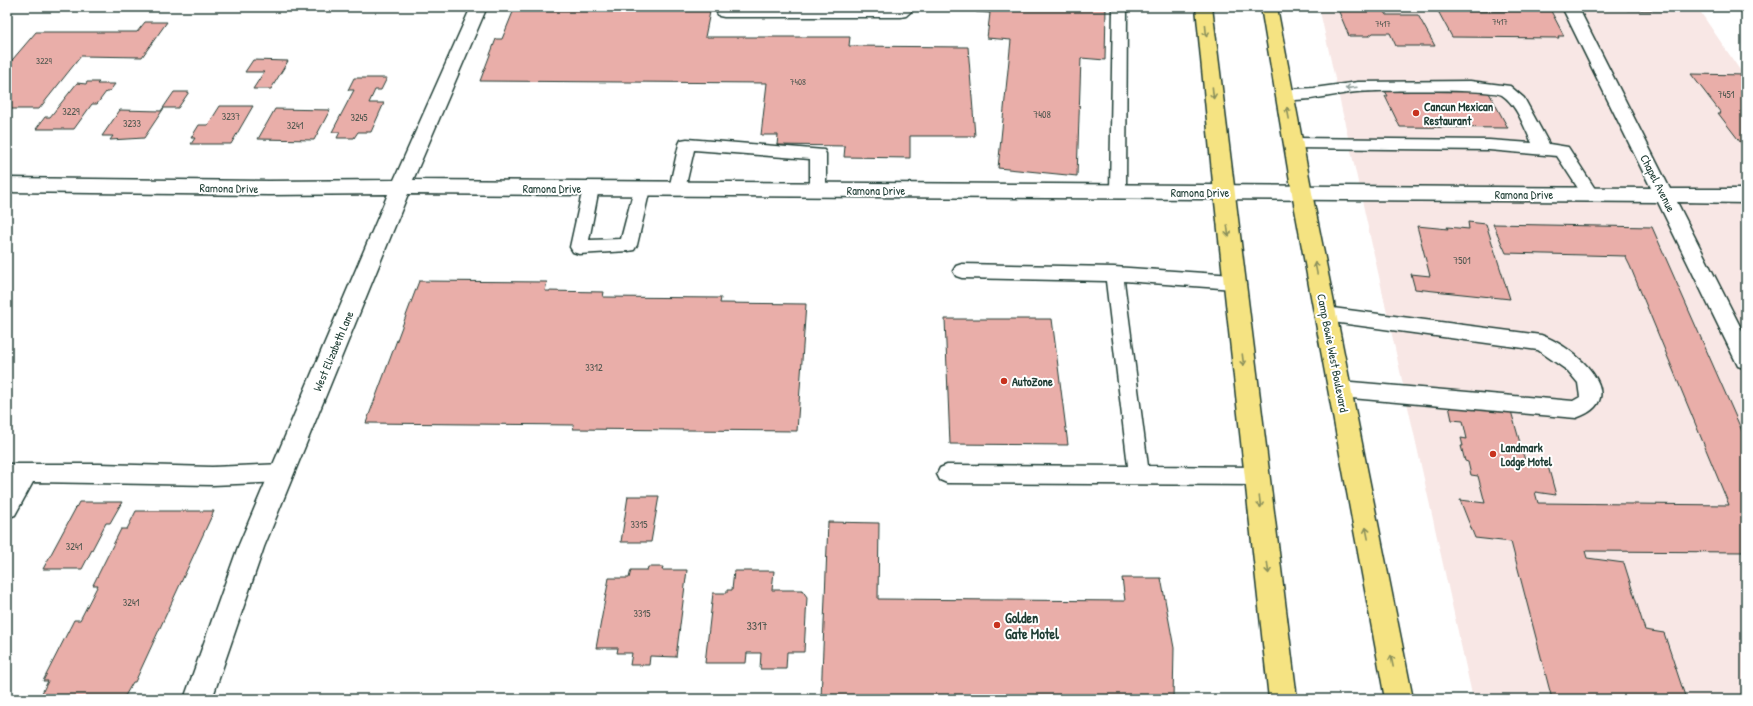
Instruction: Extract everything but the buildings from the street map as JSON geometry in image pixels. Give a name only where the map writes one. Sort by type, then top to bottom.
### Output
[{"type":"main road","points":[[1204,7],[1256,476],[1283,699]]},
{"type":"main road","name":"Camp Bowie West Boulevard","points":[[1269,7],[1302,193],[1399,699]]},
{"type":"street","name":"West Elizabeth Lane","points":[[198,699],[251,547],[479,7]]},
{"type":"street","name":"Chapel Avenue","points":[[1570,7],[1746,360]]},
{"type":"street","name":"Ramona Drive","points":[[7,185],[269,188],[591,188],[1746,196]]},
{"type":"lane","points":[[724,13],[901,13],[909,7]]},
{"type":"lane","points":[[1118,192],[1120,7]]},
{"type":"lane","points":[[1284,94],[1314,93],[1358,87],[1470,86],[1505,89],[1519,102],[1543,149]]},
{"type":"lane","points":[[1293,143],[1489,145],[1562,151],[1591,195]]},
{"type":"lane","points":[[677,189],[687,144],[818,154],[818,190]]},
{"type":"lane","points":[[591,188],[579,247],[628,245],[642,189]]},
{"type":"lane","points":[[962,271],[1114,274],[1234,282]]},
{"type":"lane","points":[[1114,274],[1139,475]]},
{"type":"lane","points":[[1325,314],[1541,343],[1556,350],[1576,364],[1591,389],[1590,400],[1576,410],[1340,389]]},
{"type":"lane","points":[[7,508],[17,473],[99,473],[212,476],[282,473]]},
{"type":"lane","points":[[947,474],[1256,476]]},
{"type":"shaded area","points":[[1319,7],[1697,7],[1746,79],[1746,699],[1473,699]]},
{"type":"place","name":"Cancun Mexican Restaurant","points":[[1416,113]]},
{"type":"place","name":"AutoZone","points":[[1004,381]]},
{"type":"place","name":"Landmark Lodge Motel","points":[[1493,454]]},
{"type":"place","name":"Golden Gate Motel","points":[[997,625]]}]
